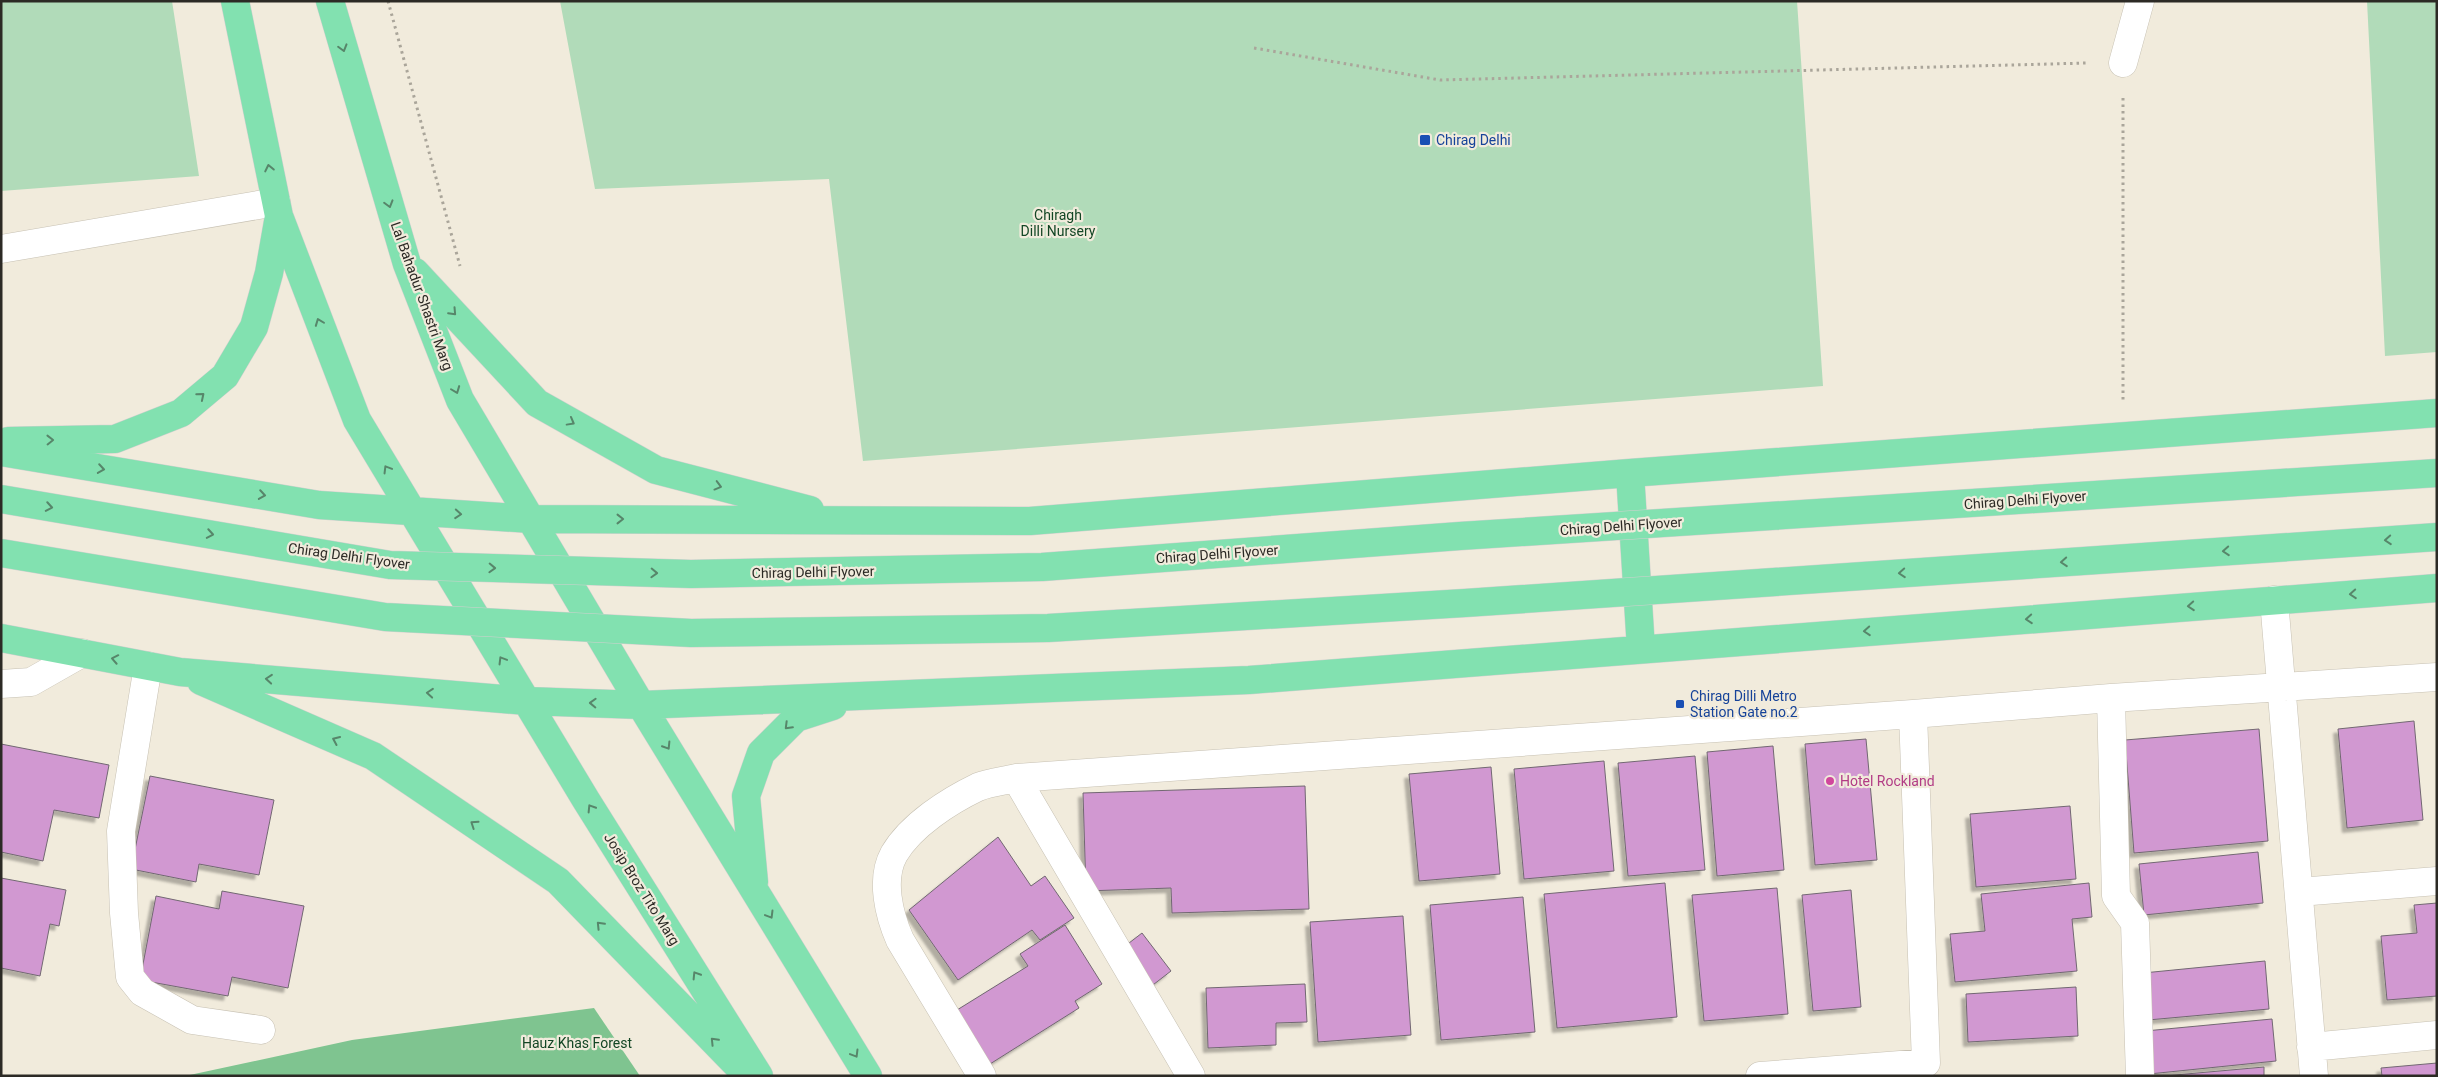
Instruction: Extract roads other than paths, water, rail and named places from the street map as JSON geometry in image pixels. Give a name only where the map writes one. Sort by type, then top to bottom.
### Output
[{"type":"main road","points":[[235,1],[277,209],[357,420],[412,511]]},
{"type":"main road","name":"Lal Bahadur Shastri Marg","points":[[330,1],[407,264],[460,400],[641,705]]},
{"type":"main road","points":[[1,441],[115,439],[181,413],[226,376],[254,327],[269,273],[277,209]]},
{"type":"main road","points":[[407,264],[537,403],[656,470],[849,521]]},
{"type":"main road","points":[[1,452],[319,504],[531,519],[1030,521],[1630,473],[2437,413]]},
{"type":"main road","points":[[1630,473],[1641,649]]},
{"type":"main road","name":"Chirag Delhi Flyover","points":[[1,499],[390,565],[691,574],[1042,567],[1460,536],[2437,473]]},
{"type":"main road","name":"Josip Broz Tito Marg","points":[[412,511],[759,1076]]},
{"type":"main road","points":[[1,554],[385,617],[691,633],[1048,628],[1465,603],[2437,537]]},
{"type":"main road","points":[[1,638],[180,672],[527,701],[641,705],[1249,680],[2437,588]]},
{"type":"main road","points":[[180,672],[373,756],[558,881],[748,1076]]},
{"type":"main road","points":[[755,890],[746,796],[761,753],[796,718],[865,696]]},
{"type":"main road","points":[[641,705],[868,1076]]},
{"type":"street","points":[[2123,62],[2140,1]]},
{"type":"street","points":[[1,249],[277,209]]},
{"type":"street","points":[[2274,600],[2314,1076]]},
{"type":"street","points":[[1,684],[30,682],[82,653]]},
{"type":"street","points":[[148,666],[121,831],[124,913],[130,977],[142,992],[192,1020],[261,1030]]},
{"type":"street","points":[[982,1076],[900,940],[890,918],[887,882],[894,854],[915,829],[943,808],[979,787],[1016,778],[1913,714],[2111,698],[2437,678]]},
{"type":"street","points":[[2111,698],[2116,896],[2135,923],[2140,1076]]},
{"type":"street","points":[[1760,1076],[1926,1070],[1913,714]]},
{"type":"street","points":[[1016,778],[1191,1076]]},
{"type":"street","points":[[2299,892],[2437,881]]},
{"type":"street","points":[[2312,1047],[2437,1036]]},
{"type":"place","name":"Chirag Delhi","points":[[1425,140]]},
{"type":"place","name":"Chirag Dilli Metro Station Gate no.2","points":[[1680,704]]},
{"type":"place","name":"Hotel Rockland","points":[[1830,781]]},
{"type":"park label","name":"Chiragh Dilli Nursery","points":[[1058,224]]},
{"type":"park label","name":"Hauz Khas Forest","points":[[577,1043]]}]
